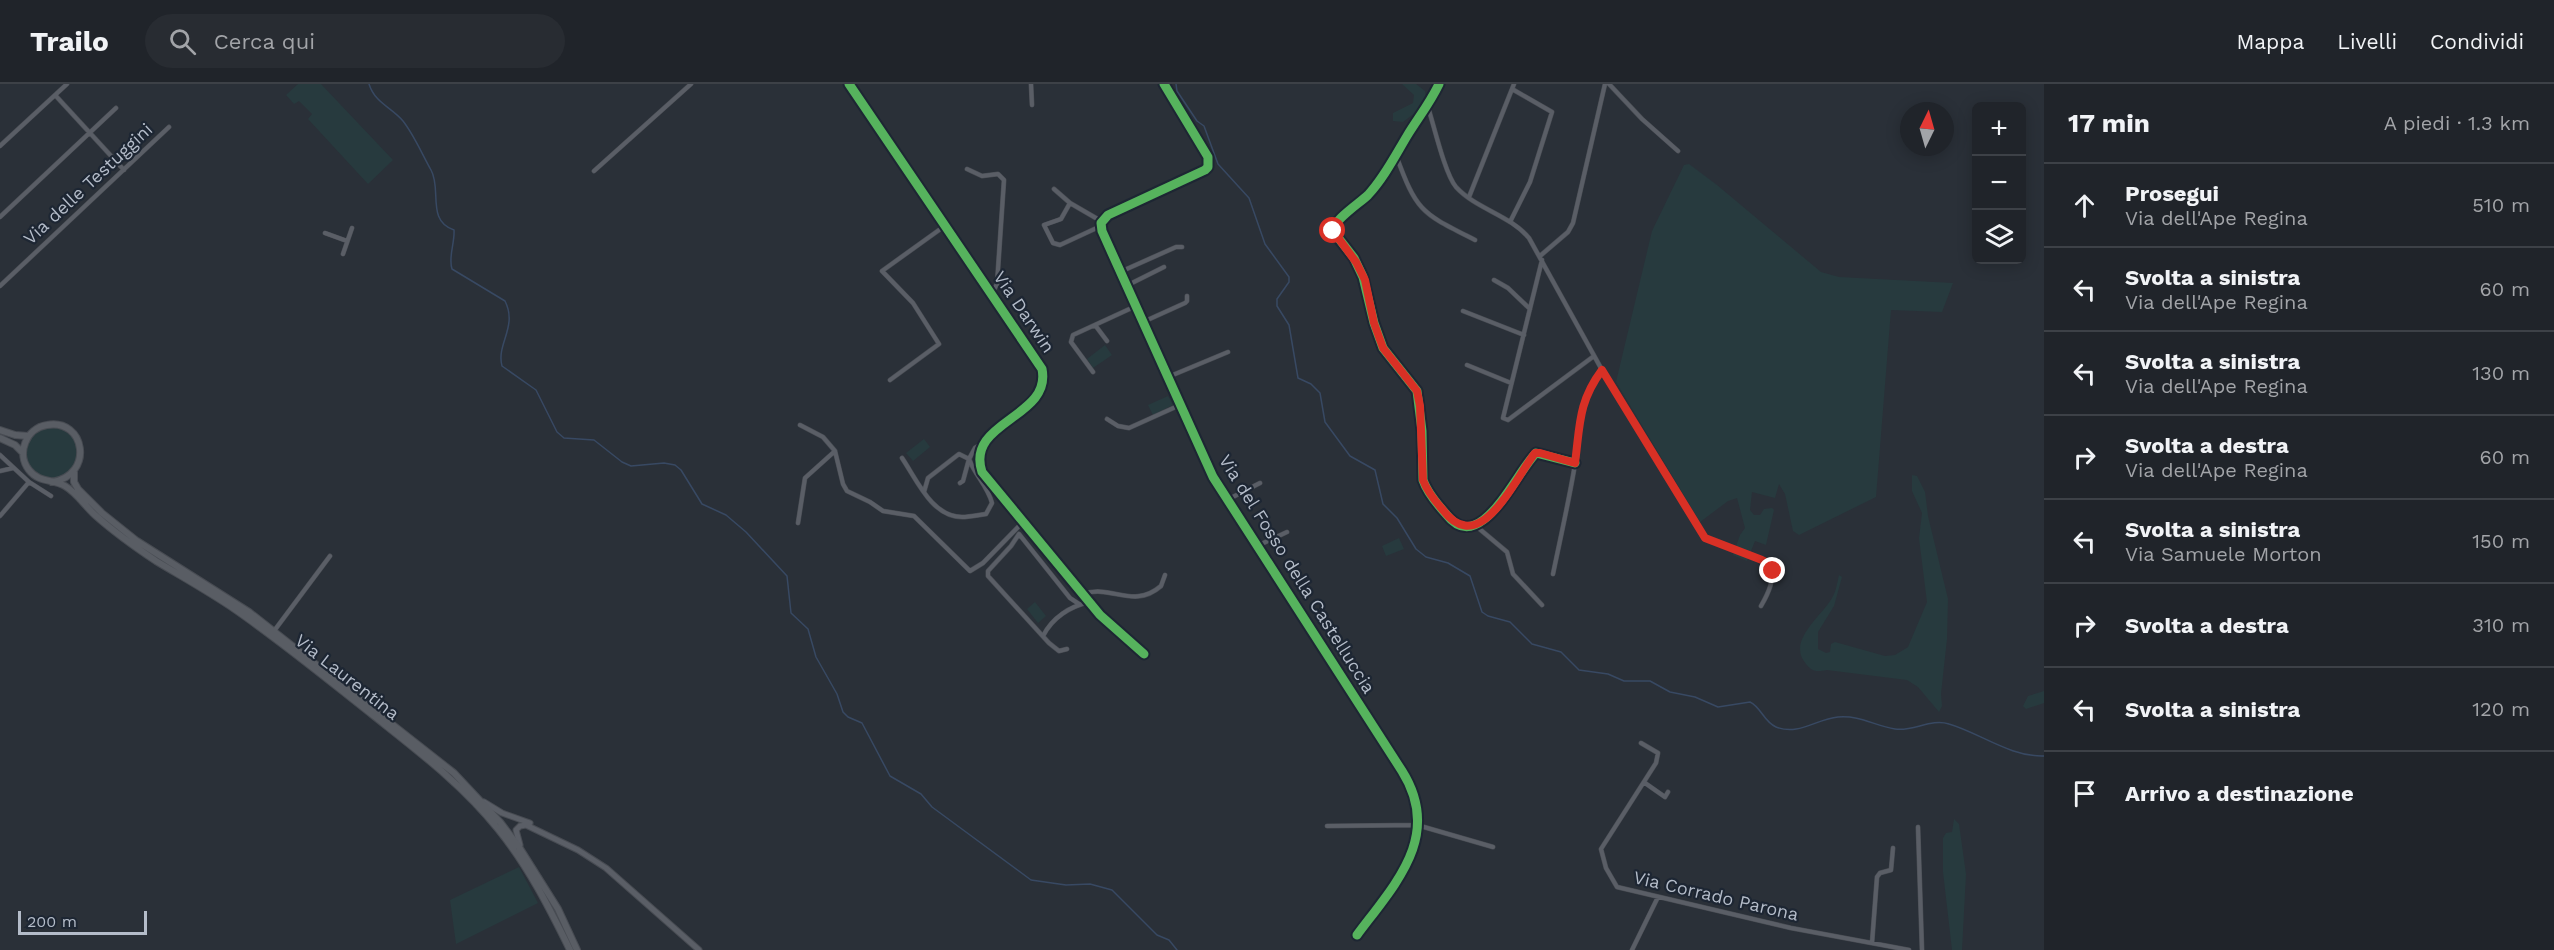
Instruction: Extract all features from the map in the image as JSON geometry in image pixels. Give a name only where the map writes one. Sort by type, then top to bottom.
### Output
[{"type":"main road","points":[[23,453],[28,436],[48,424],[63,426],[70,430],[81,451],[78,466],[68,477],[52,482]]},
{"type":"main road","points":[[0,430],[28,436]]},
{"type":"main road","name":"Via Laurentina","points":[[0,438],[15,445],[23,453],[24,462],[35,476],[69,489],[104,523],[133,545],[251,621],[445,774],[484,813],[514,851],[540,891],[570,950]]},
{"type":"main road","name":"Via Laurentina","points":[[74,472],[74,480],[78,489],[128,533],[274,631],[429,753],[480,800],[525,855],[558,909],[577,950]]},
{"type":"street","points":[[0,146],[67,84]]},
{"type":"street","points":[[594,171],[691,84]]},
{"type":"street","name":"Via Darwin","points":[[849,84],[1038,362],[1043,378],[1033,400],[981,445]]},
{"type":"street","points":[[1031,84],[1032,105]]},
{"type":"street","points":[[1070,203],[1061,219],[1044,225],[1053,243],[1060,245],[1101,223],[1108,215],[1204,171],[1208,167],[1208,157],[1164,84]]},
{"type":"street","points":[[1439,84],[1428,107],[1373,189],[1335,223],[1333,230],[1356,262],[1365,280],[1374,323],[1383,348],[1417,391],[1420,406],[1421,472],[1424,483],[1453,523],[1464,527],[1476,526],[1496,507],[1535,453],[1575,463]]},
{"type":"street","points":[[1607,84],[1678,151]]},
{"type":"street","points":[[1594,356],[1508,420],[1503,417],[1541,258],[1568,232],[1574,223],[1607,84]]},
{"type":"street","points":[[1469,197],[1513,86],[1552,111],[1530,182],[1510,222]]},
{"type":"street","points":[[55,95],[124,170]]},
{"type":"street","points":[[1428,107],[1451,180],[1469,197],[1525,234],[1541,258],[1602,370],[1705,538],[1770,564],[1773,571],[1771,582],[1768,595],[1761,606]]},
{"type":"street","points":[[0,217],[116,108]]},
{"type":"street","name":"Via delle Testuggini","points":[[1,283],[169,127]]},
{"type":"street","points":[[1395,155],[1408,188],[1420,208],[1433,218],[1475,240]]},
{"type":"street","points":[[967,169],[982,176],[998,174],[1004,180],[997,284],[992,293]]},
{"type":"street","points":[[1054,189],[1070,203],[1101,223]]},
{"type":"street","name":"Via del Fosso della Castelluccia","points":[[1101,223],[1126,286],[1208,468],[1405,777],[1414,796],[1417,825],[1415,846],[1407,866],[1358,935]]},
{"type":"street","points":[[890,380],[939,344],[916,308],[882,271],[946,225]]},
{"type":"street","points":[[343,254],[352,228]]},
{"type":"street","points":[[325,233],[348,241]]},
{"type":"street","points":[[1120,272],[1176,247],[1182,247]]},
{"type":"street","points":[[1126,286],[1164,267]]},
{"type":"street","points":[[1494,280],[1507,287],[1530,309]]},
{"type":"street","points":[[1143,322],[1185,303],[1187,296]]},
{"type":"street","points":[[1093,372],[1071,339],[1072,335],[1136,306]]},
{"type":"street","points":[[1463,310],[1524,335]]},
{"type":"street","points":[[1095,325],[1107,341]]},
{"type":"street","points":[[1168,377],[1228,352]]},
{"type":"street","points":[[1467,365],[1511,383]]},
{"type":"street","points":[[1553,574],[1575,463],[1580,412],[1593,383],[1602,370]]},
{"type":"street","points":[[1107,419],[1118,426],[1129,428],[1180,405]]},
{"type":"street","points":[[800,425],[823,437],[835,451],[843,484],[848,491],[870,502],[883,512],[914,516],[970,571],[983,563],[1023,522]]},
{"type":"street","points":[[960,483],[975,448],[981,445]]},
{"type":"street","points":[[981,445],[979,459],[982,472],[1089,602],[1107,622],[1144,654]]},
{"type":"street","points":[[798,523],[805,478],[815,466],[835,451]]},
{"type":"street","points":[[902,458],[924,492],[934,505],[950,515],[961,517],[986,514],[992,503],[969,459],[964,454],[956,455],[928,478],[924,492]]},
{"type":"street","points":[[0,455],[29,482],[51,496]]},
{"type":"street","points":[[828,458],[838,458]]},
{"type":"street","points":[[0,471],[13,468]]},
{"type":"street","points":[[0,516],[29,482]]},
{"type":"street","points":[[1227,500],[1260,483]]},
{"type":"street","points":[[1476,526],[1508,552],[1513,574],[1542,606]]},
{"type":"street","points":[[1257,546],[1287,532]]},
{"type":"street","points":[[1067,649],[1057,650],[987,573],[1019,534],[1070,598],[1079,604]]},
{"type":"street","points":[[274,631],[330,556]]},
{"type":"street","points":[[1083,594],[1103,591],[1119,597],[1145,595],[1161,586],[1165,575]]},
{"type":"street","points":[[1043,636],[1048,626],[1062,613],[1079,604],[1089,602]]},
{"type":"street","name":"Via Corrado Parona","points":[[1641,743],[1658,753],[1658,757],[1645,783],[1602,845],[1600,853],[1617,887],[1792,928],[1909,950]]},
{"type":"street","points":[[1645,783],[1665,797],[1668,792]]},
{"type":"street","points":[[480,800],[499,812],[527,822],[611,871],[699,950]]},
{"type":"street","points":[[525,855],[516,835],[517,828],[525,825],[538,829]]},
{"type":"street","points":[[1327,826],[1417,825],[1493,846]]},
{"type":"street","points":[[1918,826],[1922,950]]},
{"type":"street","points":[[1872,943],[1877,877],[1880,873],[1891,870],[1893,848]]},
{"type":"street","points":[[1632,950],[1658,897]]},
{"type":"green space","points":[[298,84],[321,84],[393,160],[368,184],[308,119],[312,114],[299,101],[294,104],[286,95]]},
{"type":"green space","points":[[1402,84],[1416,84],[1425,91],[1426,97],[1416,112],[1403,122],[1393,121],[1393,113],[1413,103],[1414,95]]},
{"type":"green space","points":[[1689,164],[1821,272],[1839,277],[1953,283],[1942,312],[1891,310],[1876,497],[1799,535],[1793,531],[1785,494],[1779,484],[1775,498],[1752,492],[1750,510],[1754,515],[1760,515],[1764,509],[1774,510],[1766,545],[1755,541],[1747,561],[1733,555],[1745,528],[1737,498],[1728,501],[1700,522],[1616,382],[1652,231],[1684,165]]},
{"type":"green space","points":[[1105,345],[1112,355],[1093,368],[1087,359]]},
{"type":"green space","points":[[1168,396],[1173,405],[1153,415],[1148,405]]},
{"type":"green space","points":[[52,427],[62,429],[70,435],[76,443],[78,453],[76,463],[70,471],[62,477],[52,479],[42,477],[34,471],[28,463],[26,453],[28,443],[34,435],[42,429]]},
{"type":"green space","points":[[924,439],[930,447],[913,461],[906,453]]},
{"type":"green space","points":[[1912,475],[1917,476],[1925,492],[1928,516],[1948,599],[1942,706],[1939,712],[1918,687],[1907,680],[1810,669],[1801,655],[1800,647],[1808,629],[1832,598],[1839,575],[1842,577],[1834,606],[1818,632],[1818,649],[1826,653],[1830,652],[1831,644],[1835,642],[1885,656],[1895,655],[1908,647],[1927,602],[1919,538],[1922,513],[1912,491]]},
{"type":"green space","points":[[1399,538],[1404,549],[1386,556],[1382,546]]},
{"type":"green space","points":[[1035,602],[1046,616],[1038,623],[1027,609]]},
{"type":"green space","points":[[2044,691],[2044,703],[2026,709],[2023,706],[2028,696]]},
{"type":"green space","points":[[1954,819],[1959,824],[1966,874],[1962,950],[1952,950],[1943,872],[1943,838],[1946,833],[1952,832]]},
{"type":"green space","points":[[519,867],[538,903],[456,944],[450,900]]},
{"type":"waterway","points":[[369,84],[375,96],[407,126],[431,170],[440,220],[445,226],[454,230],[452,269],[505,301],[509,319],[502,350],[502,366],[536,390],[557,432],[564,438],[594,440],[622,462],[631,466],[664,463],[675,465],[681,470],[702,504],[726,515],[746,532],[787,576],[791,613],[808,629],[816,657],[837,694],[843,712],[848,717],[862,723],[890,776],[921,794],[932,807],[1031,880],[1066,885],[1090,884],[1112,890],[1157,935],[1169,940],[1177,950]]},
{"type":"waterway","points":[[1176,84],[1177,91],[1197,121],[1204,126],[1218,164],[1249,198],[1265,244],[1289,277],[1289,282],[1277,299],[1277,306],[1289,325],[1298,378],[1311,384],[1320,393],[1325,422],[1350,456],[1375,470],[1383,504],[1397,518],[1416,549],[1426,557],[1448,563],[1470,576],[1482,612],[1510,622],[1532,644],[1561,652],[1579,670],[1608,674],[1624,681],[1650,681],[1670,692],[1695,697],[1718,707],[1750,702],[1776,727],[1792,730],[1838,717],[1860,719],[1895,729],[1942,723],[1961,728],[2019,753],[2044,756]]},
{"type":"cycle path","points":[[849,84],[1042,369],[1042,385],[1034,399],[986,441],[980,455],[982,472],[1100,615],[1144,654]]},
{"type":"cycle path","points":[[1164,84],[1208,157],[1208,167],[1108,215],[1101,223],[1102,231],[1213,477],[1402,771],[1413,795],[1418,817],[1416,838],[1409,858],[1399,878],[1357,935]]},
{"type":"cycle path","points":[[1439,84],[1379,181],[1368,195],[1337,222],[1333,231],[1354,258],[1363,277],[1374,323],[1383,348],[1417,391],[1422,431],[1423,480],[1446,514],[1459,525],[1471,526],[1484,520],[1496,508],[1536,453],[1575,463]]},
{"type":"route","points":[[1333,231],[1356,262],[1365,280],[1374,323],[1383,348],[1415,388],[1420,406],[1423,480],[1427,490],[1453,523],[1467,528],[1476,526],[1485,519],[1535,453],[1575,463],[1580,412],[1593,383],[1602,370],[1705,538],[1736,552],[1762,560],[1770,564],[1773,571]]}]
